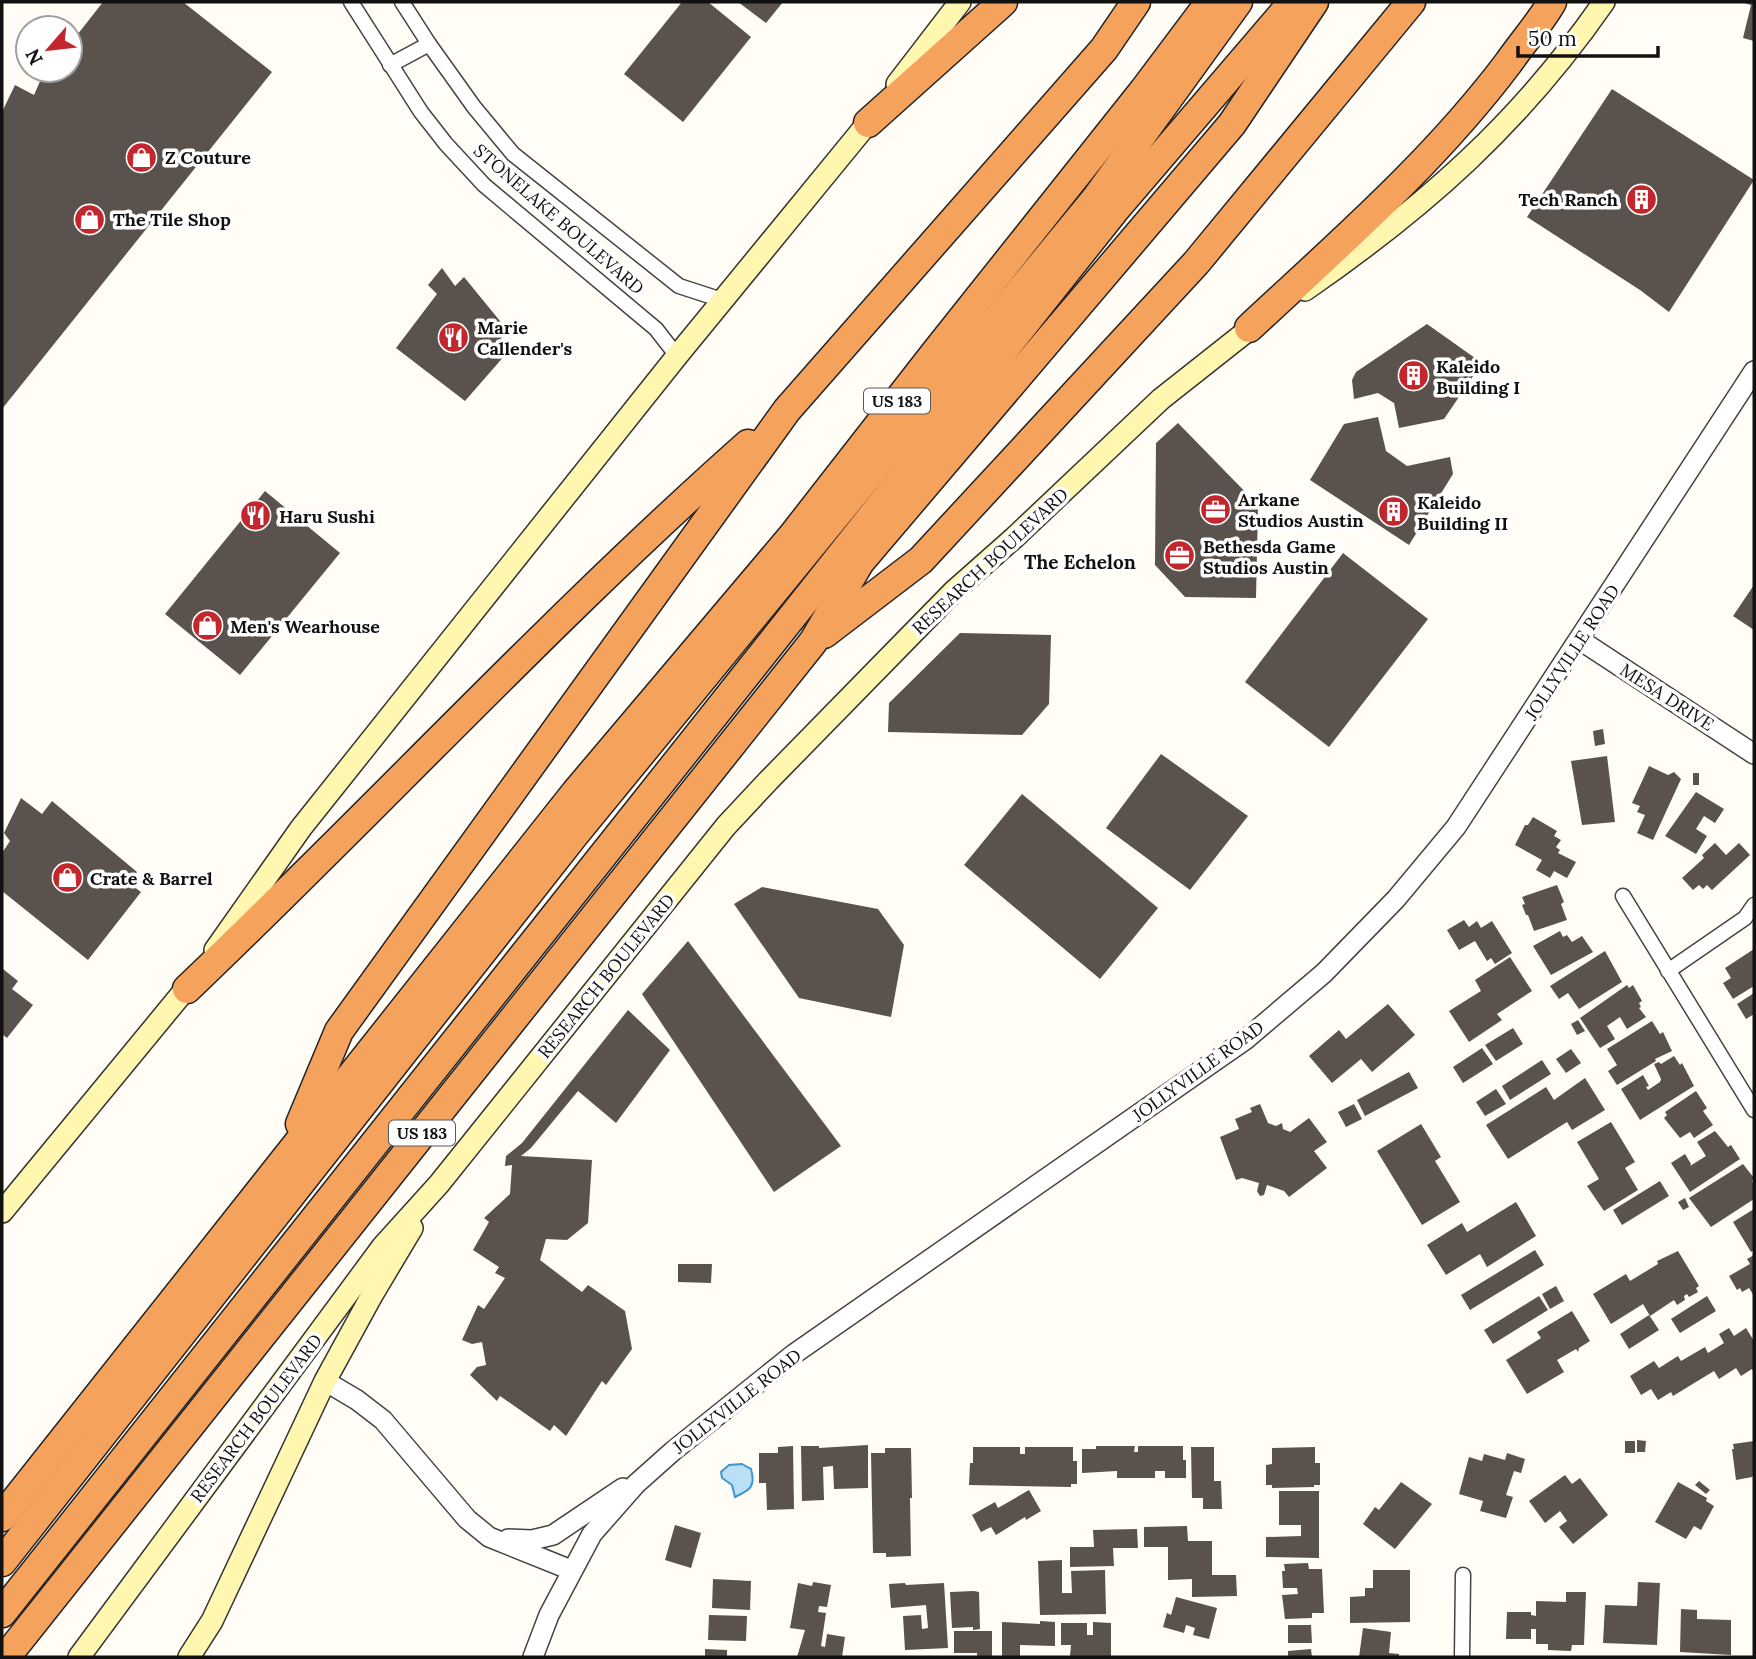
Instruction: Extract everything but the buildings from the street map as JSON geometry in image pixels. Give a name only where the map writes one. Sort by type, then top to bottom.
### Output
[{"type":"highway","points":[[868,123],[1003,2]]},
{"type":"highway","points":[[288,1156],[339,1031],[786,410],[1104,49],[1136,2]]},
{"type":"highway","name":"US 183","points":[[2,1517],[575,793],[793,535],[1144,90],[1210,2]]},
{"type":"highway","points":[[1106,204],[1218,2]]},
{"type":"highway","points":[[1106,204],[1238,2]]},
{"type":"highway","points":[[2,1614],[1106,204],[1268,2]]},
{"type":"highway","points":[[2,1562],[575,834],[1106,204],[1293,2]]},
{"type":"highway","name":"US 183","points":[[6,1657],[813,642],[860,562],[1233,124],[1314,2]]},
{"type":"highway","points":[[813,642],[921,560],[1196,263],[1411,2]]},
{"type":"highway","points":[[1249,328],[1394,193],[1443,143],[1485,94],[1552,2]]},
{"type":"highway","points":[[187,989],[349,832],[606,573],[786,410]]},
{"type":"highway","points":[[20,1657],[32,1624]]},
{"type":"main road","points":[[2,1212],[187,989],[301,828],[722,300],[868,123],[960,2]]},
{"type":"main road","name":"RESEARCH BOULEVARD","points":[[79,1657],[383,1246],[439,1184],[726,826],[954,591],[1161,399],[1249,328],[1369,246],[1475,155],[1558,65],[1604,2]]},
{"type":"main road","name":"RESEARCH BOULEVARD","points":[[189,1657],[212,1621],[325,1381],[372,1295],[439,1184]]},
{"type":"street","name":"STONELAKE BOULEVARD","points":[[351,2],[421,112],[446,144],[484,185],[656,329],[677,356]]},
{"type":"street","name":"STONELAKE BOULEVARD","points":[[402,2],[474,107],[513,154],[678,286],[722,300]]},
{"type":"street","points":[[390,65],[429,44]]},
{"type":"street","name":"JOLLYVILLE ROAD","points":[[533,1657],[549,1615],[592,1534],[636,1484],[673,1451],[794,1354],[1242,1042],[1324,972],[1396,899],[1456,827],[1754,371]]},
{"type":"street","name":"MESA DRIVE","points":[[1580,640],[1754,754]]},
{"type":"street","points":[[1623,896],[1754,1110]]},
{"type":"street","points":[[1668,971],[1745,918],[1754,905]]},
{"type":"street","points":[[325,1381],[383,1420],[467,1519],[489,1537],[571,1570]]},
{"type":"street","points":[[489,1537],[532,1540],[553,1535],[570,1526],[618,1489],[636,1484]]},
{"type":"street","points":[[1462,1657],[1463,1575]]},
{"type":"water","points":[[742,1464],[751,1469],[752,1484],[748,1490],[735,1497],[732,1485],[722,1478],[721,1472],[729,1465]]},
{"type":"place","name":"Z Couture","points":[[142,157]]},
{"type":"place","name":"Tech Ranch","points":[[1641,199]]},
{"type":"place","name":"The Tile Shop","points":[[90,219]]},
{"type":"place","name":"Marie Callender's","points":[[454,337]]},
{"type":"place","name":"Kaleido Building I","points":[[1413,376]]},
{"type":"place","name":"Arkane Studios Austin","points":[[1215,509]]},
{"type":"place","name":"Kaleido Building II","points":[[1394,512]]},
{"type":"place","name":"Haru Sushi","points":[[256,516]]},
{"type":"place","name":"Bethesda Game Studios Austin","points":[[1180,556]]},
{"type":"place","name":"Men's Wearhouse","points":[[207,626]]},
{"type":"place","name":"Crate & Barrel","points":[[67,878]]},
{"type":"district","name":"The Echelon","points":[[1080,562]]}]
